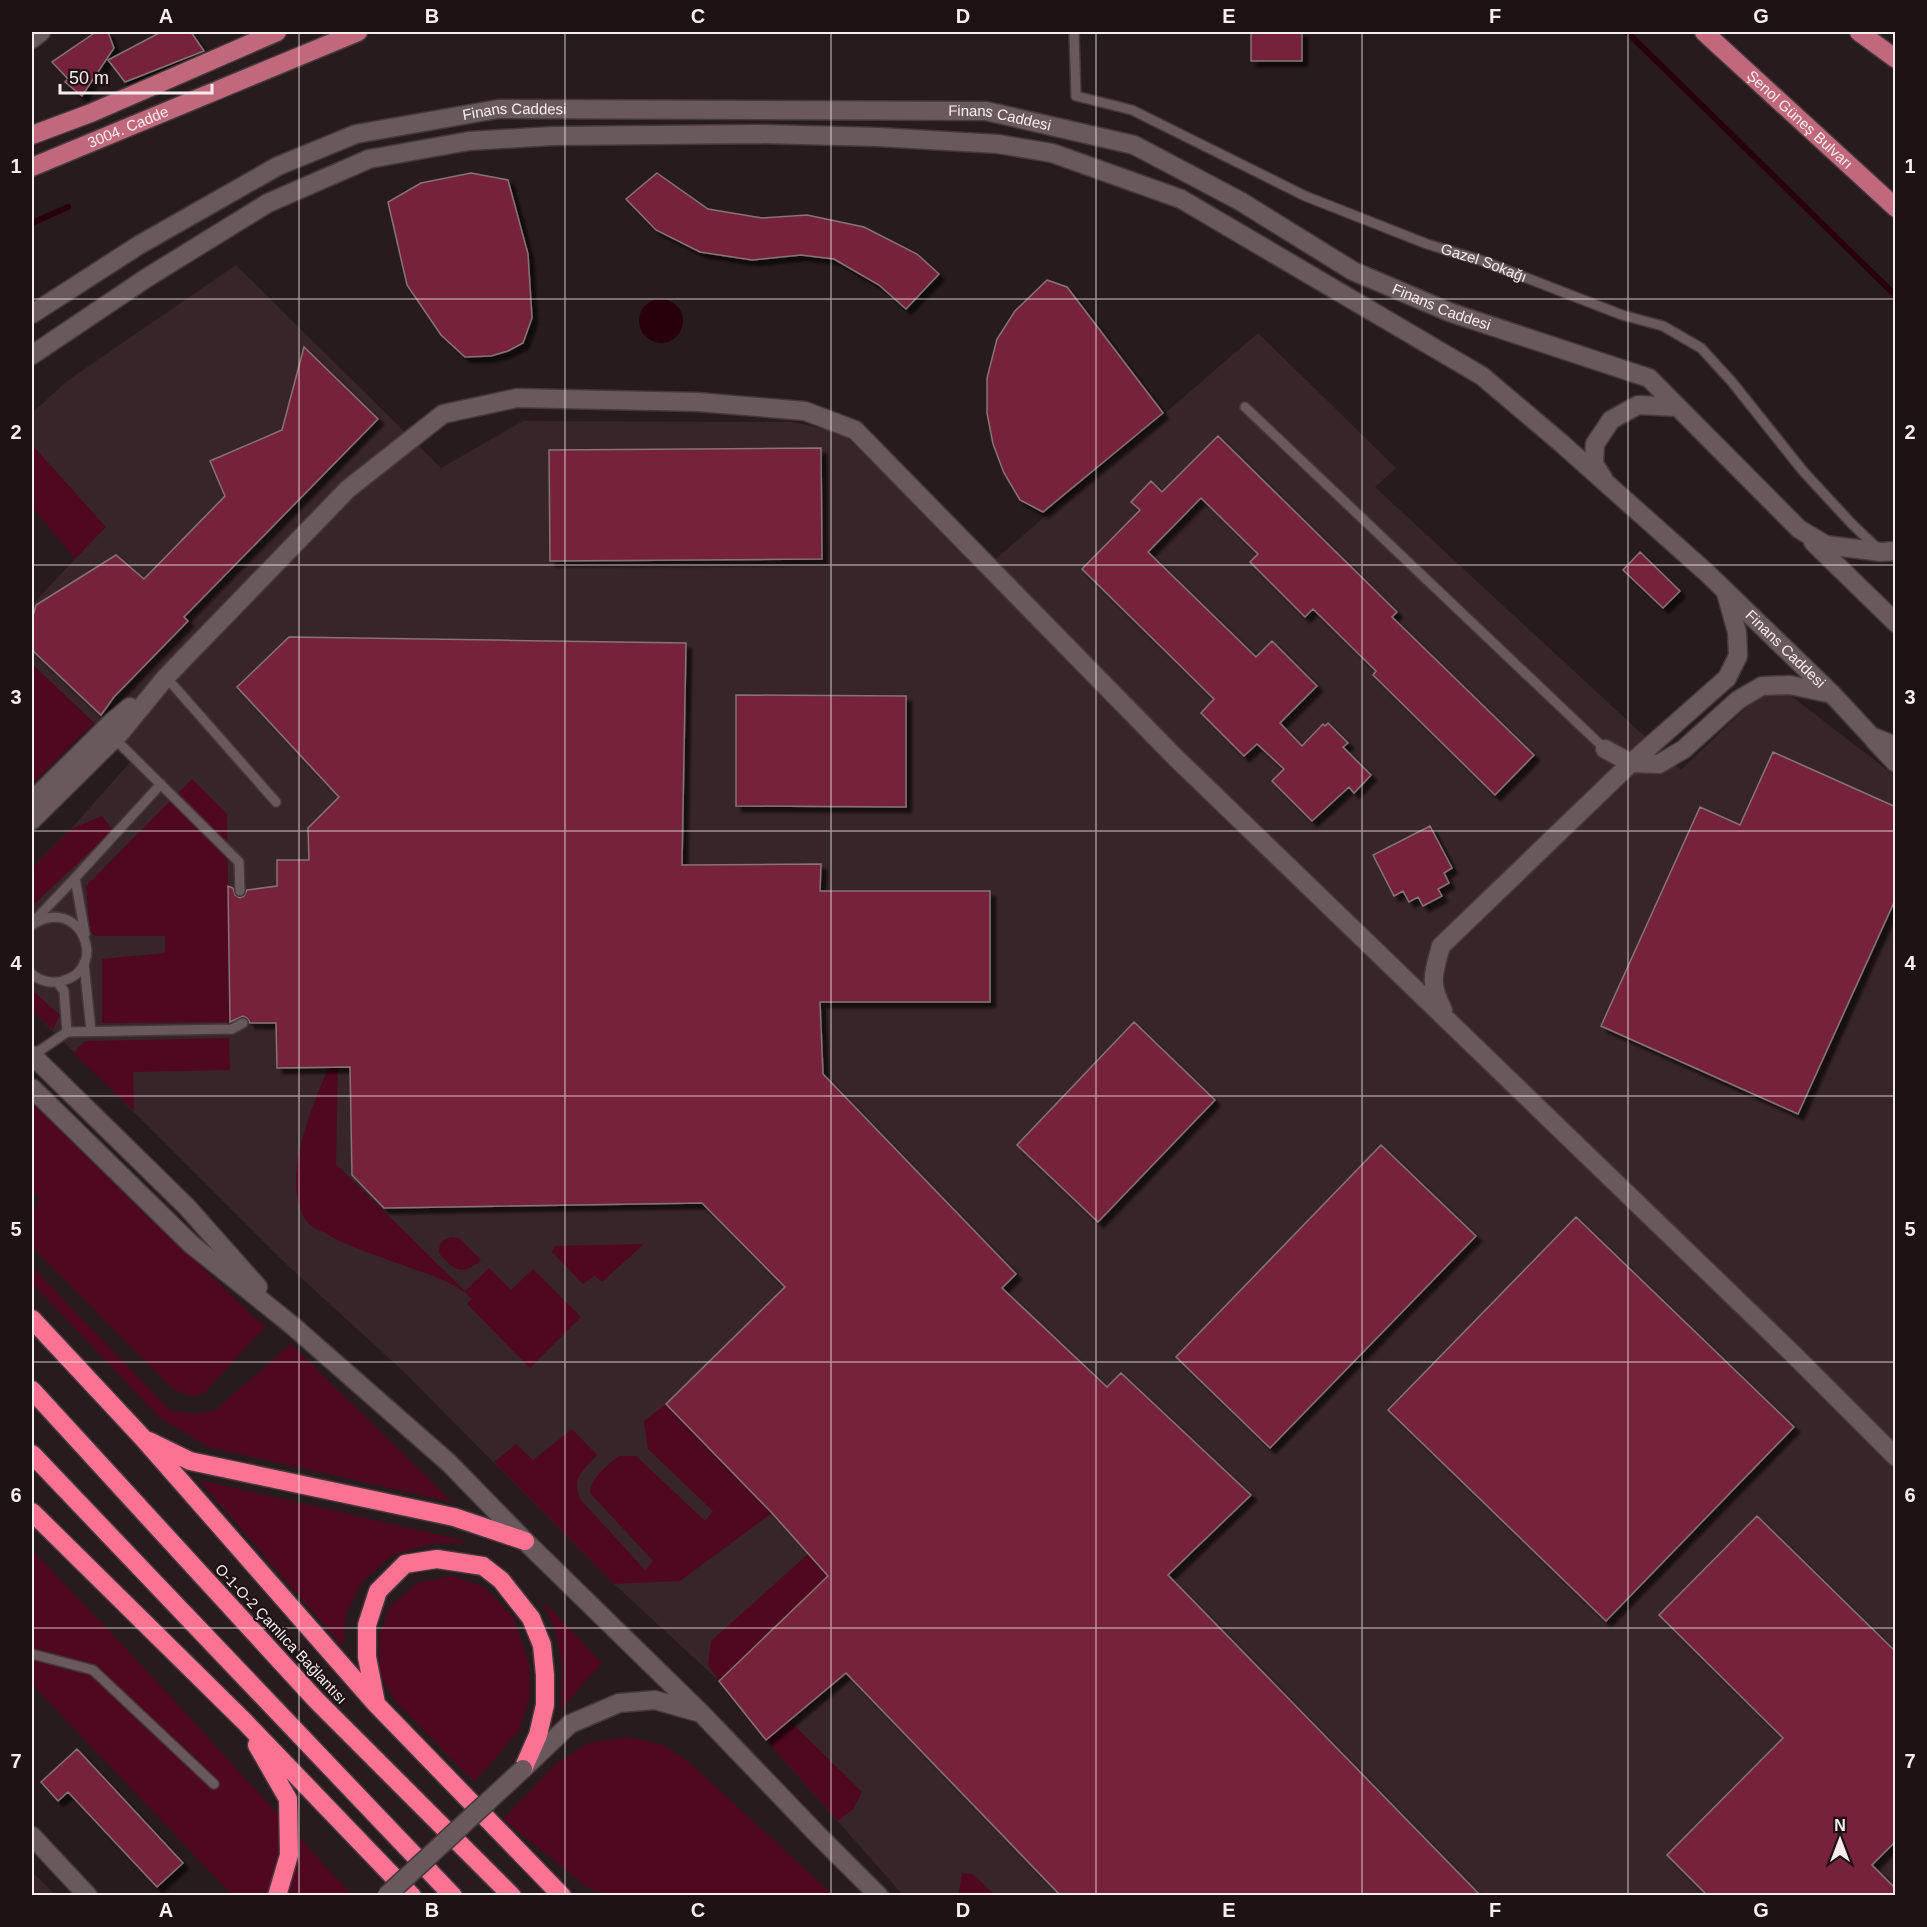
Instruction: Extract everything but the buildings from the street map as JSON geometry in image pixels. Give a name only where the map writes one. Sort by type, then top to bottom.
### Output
[{"type":"highway","points":[[32,1319],[142,1437],[376,1704],[562,1896]]},
{"type":"highway","name":"O-1-O-2 Çamlıca Bağlantısı","points":[[32,1390],[316,1700],[512,1896]]},
{"type":"highway","points":[[142,1437],[190,1461],[454,1517],[525,1541]]},
{"type":"highway","points":[[32,1454],[453,1896]]},
{"type":"highway","points":[[32,1512],[245,1722],[412,1896]]},
{"type":"highway","points":[[376,1704],[367,1658],[367,1625],[378,1591],[405,1564],[437,1559],[483,1566],[501,1580],[531,1618],[542,1645],[545,1705],[538,1735],[523,1769]]},
{"type":"highway","points":[[245,1722],[288,1799],[289,1855],[277,1896]]},
{"type":"main road","points":[[32,135],[101,109],[277,32]]},
{"type":"main road","name":"3004. Cadde","points":[[32,167],[358,32]]},
{"type":"main road","name":"Şenol Güneş Bulvarı","points":[[1704,32],[1896,208]]},
{"type":"main road","points":[[1859,32],[1896,58]]},
{"type":"street","points":[[32,39],[41,32]]},
{"type":"street","name":"Finans Caddesi","points":[[32,314],[139,245],[278,166],[356,134],[498,109],[986,111],[1134,145],[1240,201],[1353,271],[1449,312],[1649,378],[1800,530],[1826,545],[1888,552]]},
{"type":"street","name":"Finans Caddesi","points":[[32,355],[148,277],[268,203],[369,159],[470,141],[553,136],[758,134],[878,137],[998,144],[1052,153],[1181,199],[1482,376],[1607,483],[1725,590],[1832,694]]},
{"type":"street","points":[[32,820],[114,738],[166,677],[348,489],[443,414],[517,398],[698,402],[805,411],[855,430],[1176,758],[1793,1354],[1896,1457]]},
{"type":"street","points":[[1607,483],[1594,465],[1595,444],[1611,420],[1638,405],[1677,407]]},
{"type":"street","points":[[1800,530],[1896,623]]},
{"type":"street","points":[[1450,1022],[1434,993],[1434,970],[1441,946],[1612,781],[1727,678],[1738,656],[1737,632],[1725,590]]},
{"type":"street","points":[[32,801],[112,722],[166,677]]},
{"type":"street","points":[[1612,781],[1605,749],[1659,764],[1684,749],[1738,700],[1762,686],[1790,685],[1832,694],[1896,763]]},
{"type":"street","points":[[1871,736],[1896,746]]},
{"type":"street","points":[[32,1056],[188,1207],[293,1326]]},
{"type":"street","points":[[32,1088],[191,1244],[293,1326],[449,1463],[525,1541],[702,1714],[879,1896]]},
{"type":"street","points":[[386,1896],[570,1724],[618,1703],[655,1700],[702,1714]]},
{"type":"street","points":[[32,1836],[88,1896]]},
{"type":"lane","name":"Gazel Sokağı","points":[[1074,32],[1076,96],[1132,110],[1305,196],[1427,244],[1483,261],[1622,315],[1663,326],[1701,348],[1732,382],[1803,471],[1851,523],[1888,552]]},
{"type":"lane","points":[[1245,407],[1605,749]]},
{"type":"lane","points":[[166,677],[276,802]]},
{"type":"lane","points":[[114,738],[239,862],[240,891]]},
{"type":"lane","points":[[32,925],[161,784]]},
{"type":"lane","points":[[32,974],[47,982],[69,980],[84,963],[87,951],[86,940],[75,878]]},
{"type":"lane","points":[[32,925],[50,916],[62,917],[81,930],[86,940]]},
{"type":"lane","points":[[84,963],[91,1031]]},
{"type":"lane","points":[[58,982],[64,991],[67,1032]]},
{"type":"lane","points":[[32,1056],[67,1032],[232,1029],[243,1023]]},
{"type":"lane","points":[[32,1654],[93,1670],[214,1784]]},
{"type":"shaded area","points":[[236,265],[441,468],[523,421],[793,422],[842,433],[984,569],[1258,333],[1396,468],[1375,487],[1681,770],[1773,682],[1895,776],[1895,1895],[903,1895],[766,1740],[719,1681],[614,1584],[405,1373],[284,1262],[32,1010],[32,868],[71,829],[131,761],[32,664],[32,605],[105,527],[32,445],[32,413],[67,381]]},
{"type":"shaded area","points":[[661,299],[676,306],[683,321],[676,336],[661,343],[646,336],[639,321],[646,306]]},
{"type":"shaded area","points":[[32,445],[106,527],[75,559],[32,507]]},
{"type":"shaded area","points":[[32,664],[94,723],[32,784]]},
{"type":"shaded area","points":[[192,779],[227,814],[230,1022],[102,1023],[102,959],[165,953],[165,936],[95,936],[90,931],[86,886]]},
{"type":"shaded area","points":[[102,816],[113,830],[32,906],[32,868],[71,829]]},
{"type":"shaded area","points":[[32,990],[60,1015],[53,1030],[32,1010]]},
{"type":"shaded area","points":[[229,1038],[230,1070],[133,1072],[134,1111],[73,1053],[85,1041]]},
{"type":"shaded area","points":[[331,1062],[338,1066],[336,1164],[465,1291],[489,1268],[511,1290],[533,1269],[581,1317],[530,1368],[467,1304],[472,1299],[466,1293],[433,1276],[344,1243],[308,1223],[299,1207],[296,1187],[297,1166],[308,1120]]},
{"type":"shaded area","points":[[32,1099],[134,1203],[265,1327],[205,1392],[192,1397],[172,1388],[32,1247],[32,1206],[35,1208],[40,1197],[32,1192]]},
{"type":"shaded area","points":[[451,1237],[459,1238],[481,1260],[463,1270],[449,1264],[439,1250],[440,1244]]},
{"type":"shaded area","points":[[644,1244],[602,1282],[595,1276],[583,1284],[552,1252],[555,1246]]},
{"type":"shaded area","points":[[32,1267],[170,1410],[192,1414],[214,1411],[291,1344],[452,1502],[208,1447],[159,1417],[32,1283]]},
{"type":"shaded area","points":[[666,1404],[772,1513],[680,1581],[614,1584],[494,1462],[516,1444],[533,1460],[572,1429],[597,1455],[583,1470],[578,1480],[577,1486],[581,1500],[645,1570],[653,1561],[590,1493],[597,1477],[619,1456],[636,1456],[705,1521],[713,1511],[648,1449],[644,1421]]},
{"type":"shaded area","points":[[199,1480],[470,1542],[431,1544],[392,1555],[362,1582],[346,1613],[343,1647]]},
{"type":"shaded area","points":[[32,1550],[148,1672],[350,1893],[348,1895],[232,1895],[32,1684]]},
{"type":"shaded area","points":[[808,1554],[828,1576],[719,1681],[708,1665],[711,1641]]},
{"type":"shaded area","points":[[453,1576],[484,1587],[513,1617],[529,1663],[530,1697],[518,1732],[474,1782],[396,1702],[380,1674],[379,1637],[389,1608],[417,1583]]},
{"type":"shaded area","points":[[543,1601],[602,1663],[561,1709],[562,1665],[556,1633]]},
{"type":"shaded area","points":[[789,1720],[862,1792],[853,1809],[838,1821],[766,1740]]},
{"type":"shaded area","points":[[628,1737],[663,1745],[689,1762],[833,1895],[605,1895],[588,1888],[503,1819],[557,1763],[589,1743]]},
{"type":"shaded area","points":[[32,1872],[56,1895],[32,1895]]},
{"type":"shaded area","points":[[962,1873],[973,1874],[995,1895],[956,1895],[959,1893]]},
{"type":"waterway","points":[[1627,32],[1896,296]]},
{"type":"waterway","points":[[32,223],[68,207]]}]
